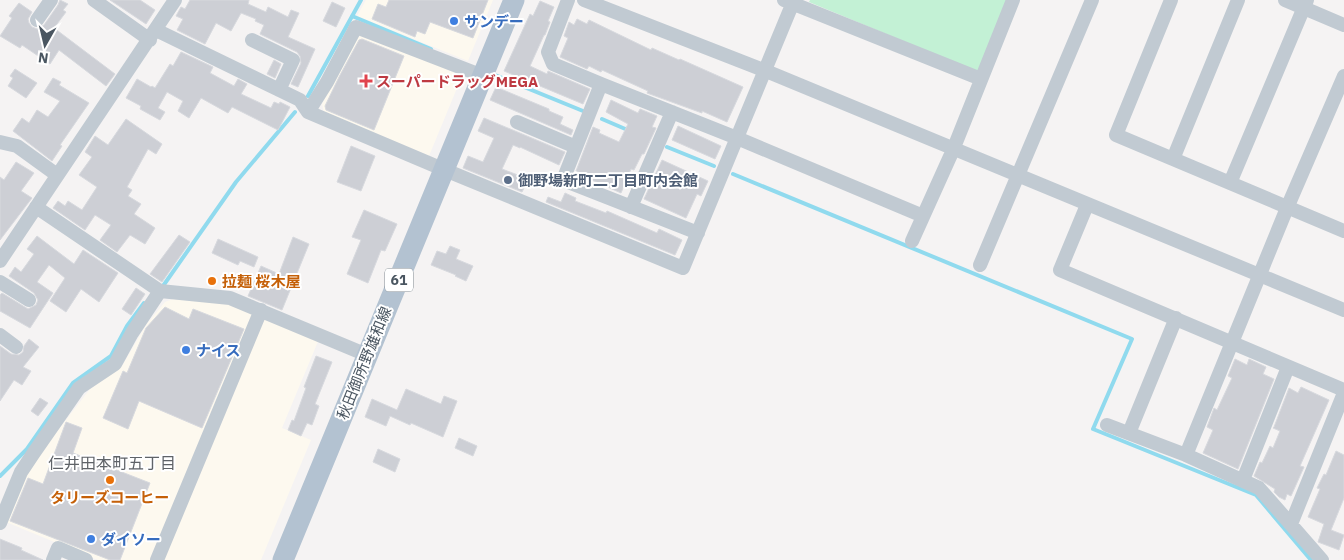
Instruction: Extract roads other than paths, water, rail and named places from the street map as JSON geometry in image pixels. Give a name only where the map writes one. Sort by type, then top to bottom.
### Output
[{"type":"main road","name":"秋田御所野雄和線","points":[[283,560],[514,0]]},
{"type":"street","points":[[37,20],[51,0]]},
{"type":"street","points":[[94,0],[153,35],[300,100],[308,112],[684,268],[766,71],[790,1],[981,78]]},
{"type":"street","points":[[0,261],[176,0]]},
{"type":"street","points":[[568,0],[548,52],[553,64],[923,216]]},
{"type":"street","points":[[584,0],[766,71],[953,150],[1344,310]]},
{"type":"street","points":[[912,241],[953,150],[1013,0]]},
{"type":"street","points":[[980,265],[1092,0]]},
{"type":"street","points":[[1171,0],[1116,135],[1344,231]]},
{"type":"street","points":[[1172,159],[1238,0]]},
{"type":"street","points":[[1285,0],[1305,4],[1344,25]]},
{"type":"street","points":[[1230,184],[1305,4]]},
{"type":"street","points":[[308,112],[327,82],[356,27],[483,76]]},
{"type":"street","points":[[252,40],[294,60],[279,90]]},
{"type":"street","points":[[1186,455],[1344,76]]},
{"type":"street","points":[[601,84],[563,180],[698,233]]},
{"type":"street","points":[[631,207],[672,112]]},
{"type":"street","points":[[517,122],[576,147]]},
{"type":"street","points":[[0,142],[17,146],[57,175]]},
{"type":"street","points":[[1087,205],[1060,270],[1232,342],[1344,392],[1291,524]]},
{"type":"street","points":[[36,207],[160,291],[230,298],[367,355]]},
{"type":"street","points":[[0,282],[29,300]]},
{"type":"street","points":[[0,523],[21,472],[33,454],[79,388],[115,364],[132,333],[160,291]]},
{"type":"street","points":[[157,560],[261,310]]},
{"type":"street","points":[[1129,433],[1176,318]]},
{"type":"street","points":[[0,335],[16,347]]},
{"type":"street","points":[[1243,480],[1288,367]]},
{"type":"street","points":[[1107,425],[1186,455],[1259,488],[1322,560]]},
{"type":"street","points":[[53,560],[58,548],[86,560]]},
{"type":"waterway","points":[[308,96],[361,0]]},
{"type":"waterway","points":[[352,16],[431,49]]},
{"type":"waterway","points":[[495,75],[583,111]]},
{"type":"waterway","points":[[163,286],[236,182],[295,112]]},
{"type":"waterway","points":[[602,119],[630,131]]},
{"type":"waterway","points":[[667,147],[714,166]]},
{"type":"waterway","points":[[733,174],[1132,339],[1093,429],[1256,495],[1311,560]]},
{"type":"waterway","points":[[0,476],[27,449],[73,383],[111,356],[127,326],[144,303]]},
{"type":"place","name":"サンデー","points":[[454,21]]},
{"type":"place","name":"スーパードラッグMEGA","points":[[366,81]]},
{"type":"place","name":"御野場新町二丁目町内会館","points":[[508,180]]},
{"type":"place","name":"拉麺 桜木屋","points":[[212,281]]},
{"type":"place","name":"ナイス","points":[[186,350]]},
{"type":"place","name":"タリーズコーヒー","points":[[110,480]]},
{"type":"place","name":"ダイソー","points":[[91,539]]},
{"type":"district","name":"仁井田本町五丁目","points":[[112,463]]}]
